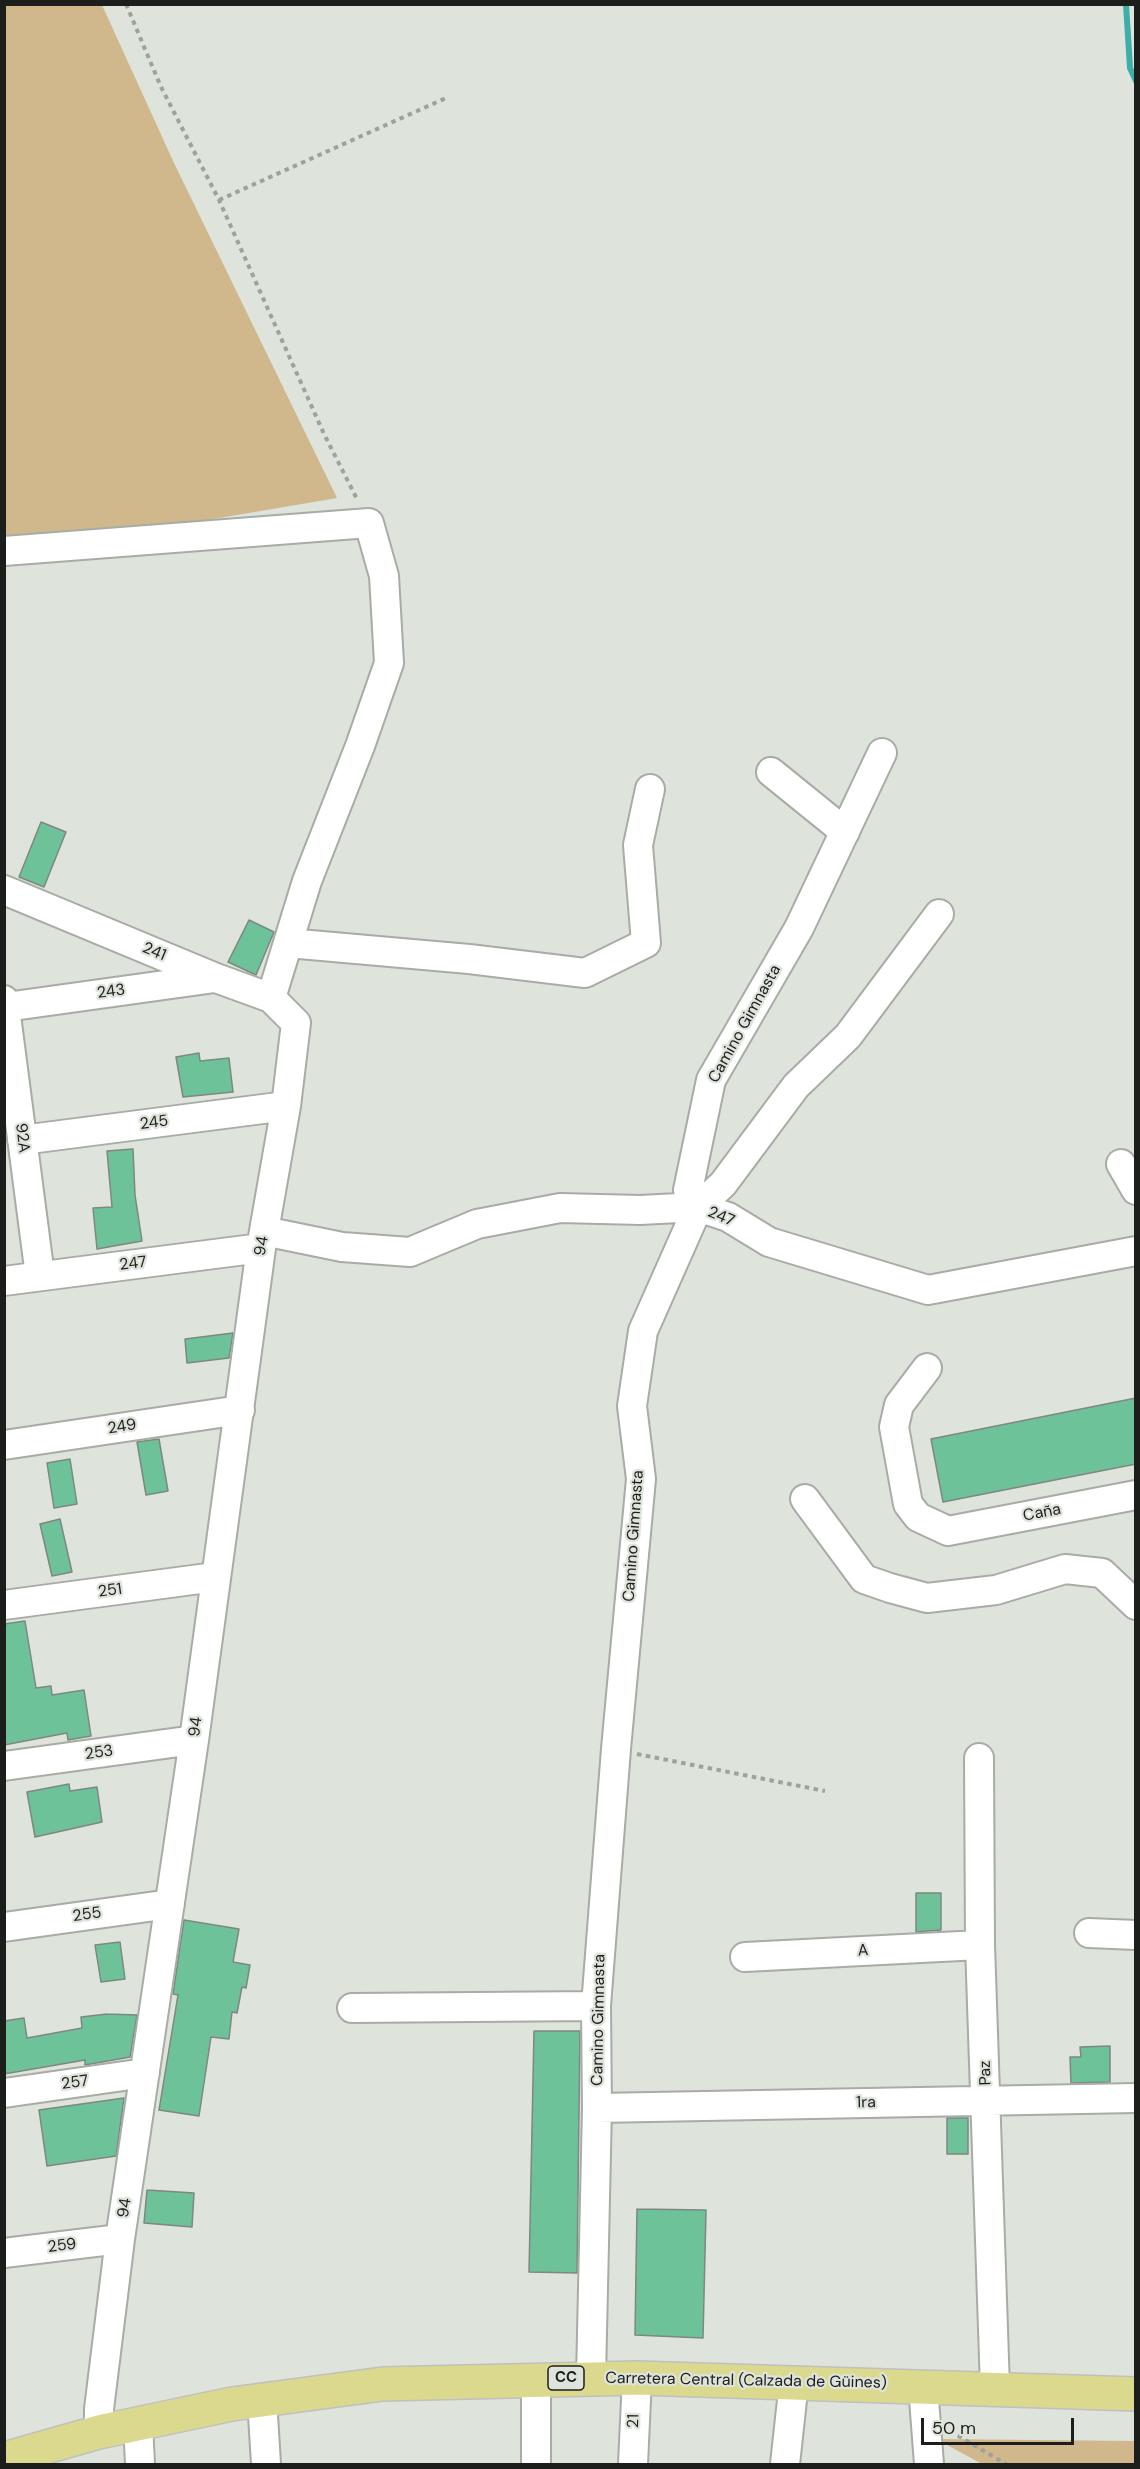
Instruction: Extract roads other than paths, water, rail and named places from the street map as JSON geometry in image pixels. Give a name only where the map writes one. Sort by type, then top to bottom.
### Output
[{"type":"main road","name":"Carretera Central (Calzada de Güines)","points":[[4,2459],[99,2432],[262,2398],[383,2385],[638,2378],[794,2382],[924,2401],[995,2388],[1136,2394]]},
{"type":"street","points":[[4,551],[369,523],[384,576],[389,663],[360,746],[307,881],[271,998]]},
{"type":"street","name":"Camino Gimnasta","points":[[591,2378],[597,2108],[596,2006],[616,1749],[641,1479],[632,1406],[643,1332],[698,1207],[688,1190],[711,1080],[799,928],[882,753]]},
{"type":"street","points":[[771,772],[845,832]]},
{"type":"street","points":[[288,943],[469,958],[585,973],[646,943],[638,845],[650,789]]},
{"type":"street","name":"241","points":[[4,890],[216,978],[271,998],[296,1023]]},
{"type":"street","points":[[698,1207],[723,1184],[796,1086],[848,1036],[939,914]]},
{"type":"street","name":"243","points":[[5,1003],[216,978]]},
{"type":"street","name":"92A","points":[[5,1003],[40,1276]]},
{"type":"street","name":"94","points":[[99,2432],[99,2409],[120,2239],[194,1740],[214,1577],[263,1240],[286,1106],[296,1023]]},
{"type":"street","name":"245","points":[[22,1140],[286,1106]]},
{"type":"street","points":[[1121,1164],[1136,1190]]},
{"type":"street","name":"247","points":[[4,1281],[263,1240],[410,1252],[477,1224],[560,1208],[640,1210],[698,1207],[728,1217],[769,1242],[928,1290],[1136,1251]]},
{"type":"street","name":"Caña","points":[[927,1368],[899,1405],[894,1427],[908,1504],[918,1517],[948,1531],[1136,1495]]},
{"type":"street","name":"249","points":[[4,1445],[240,1410]]},
{"type":"street","points":[[805,1499],[864,1579],[890,1588],[927,1598],[996,1590],[1065,1569],[1102,1573],[1136,1605]]},
{"type":"street","name":"251","points":[[4,1605],[214,1577]]},
{"type":"street","name":"253","points":[[4,1766],[194,1740]]},
{"type":"street","name":"Paz","points":[[979,1758],[980,1945],[995,2388]]},
{"type":"street","name":"255","points":[[4,1927],[170,1904]]},
{"type":"street","points":[[1089,1933],[1136,1935]]},
{"type":"street","name":"A","points":[[745,1958],[980,1945]]},
{"type":"street","points":[[352,2008],[596,2006]]},
{"type":"street","name":"257","points":[[4,2092],[145,2073]]},
{"type":"street","name":"1ra","points":[[597,2108],[1136,2098]]},
{"type":"street","name":"259","points":[[4,2253],[120,2239]]},
{"type":"street","name":"21","points":[[633,2464],[638,2378]]},
{"type":"street","points":[[536,2379],[536,2464]]},
{"type":"street","points":[[785,2464],[794,2382]]},
{"type":"street","points":[[262,2398],[266,2464]]},
{"type":"street","points":[[924,2401],[929,2464]]},
{"type":"street","points":[[138,2424],[140,2464]]},
{"type":"waterway","points":[[1126,4],[1130,68],[1136,81]]}]
